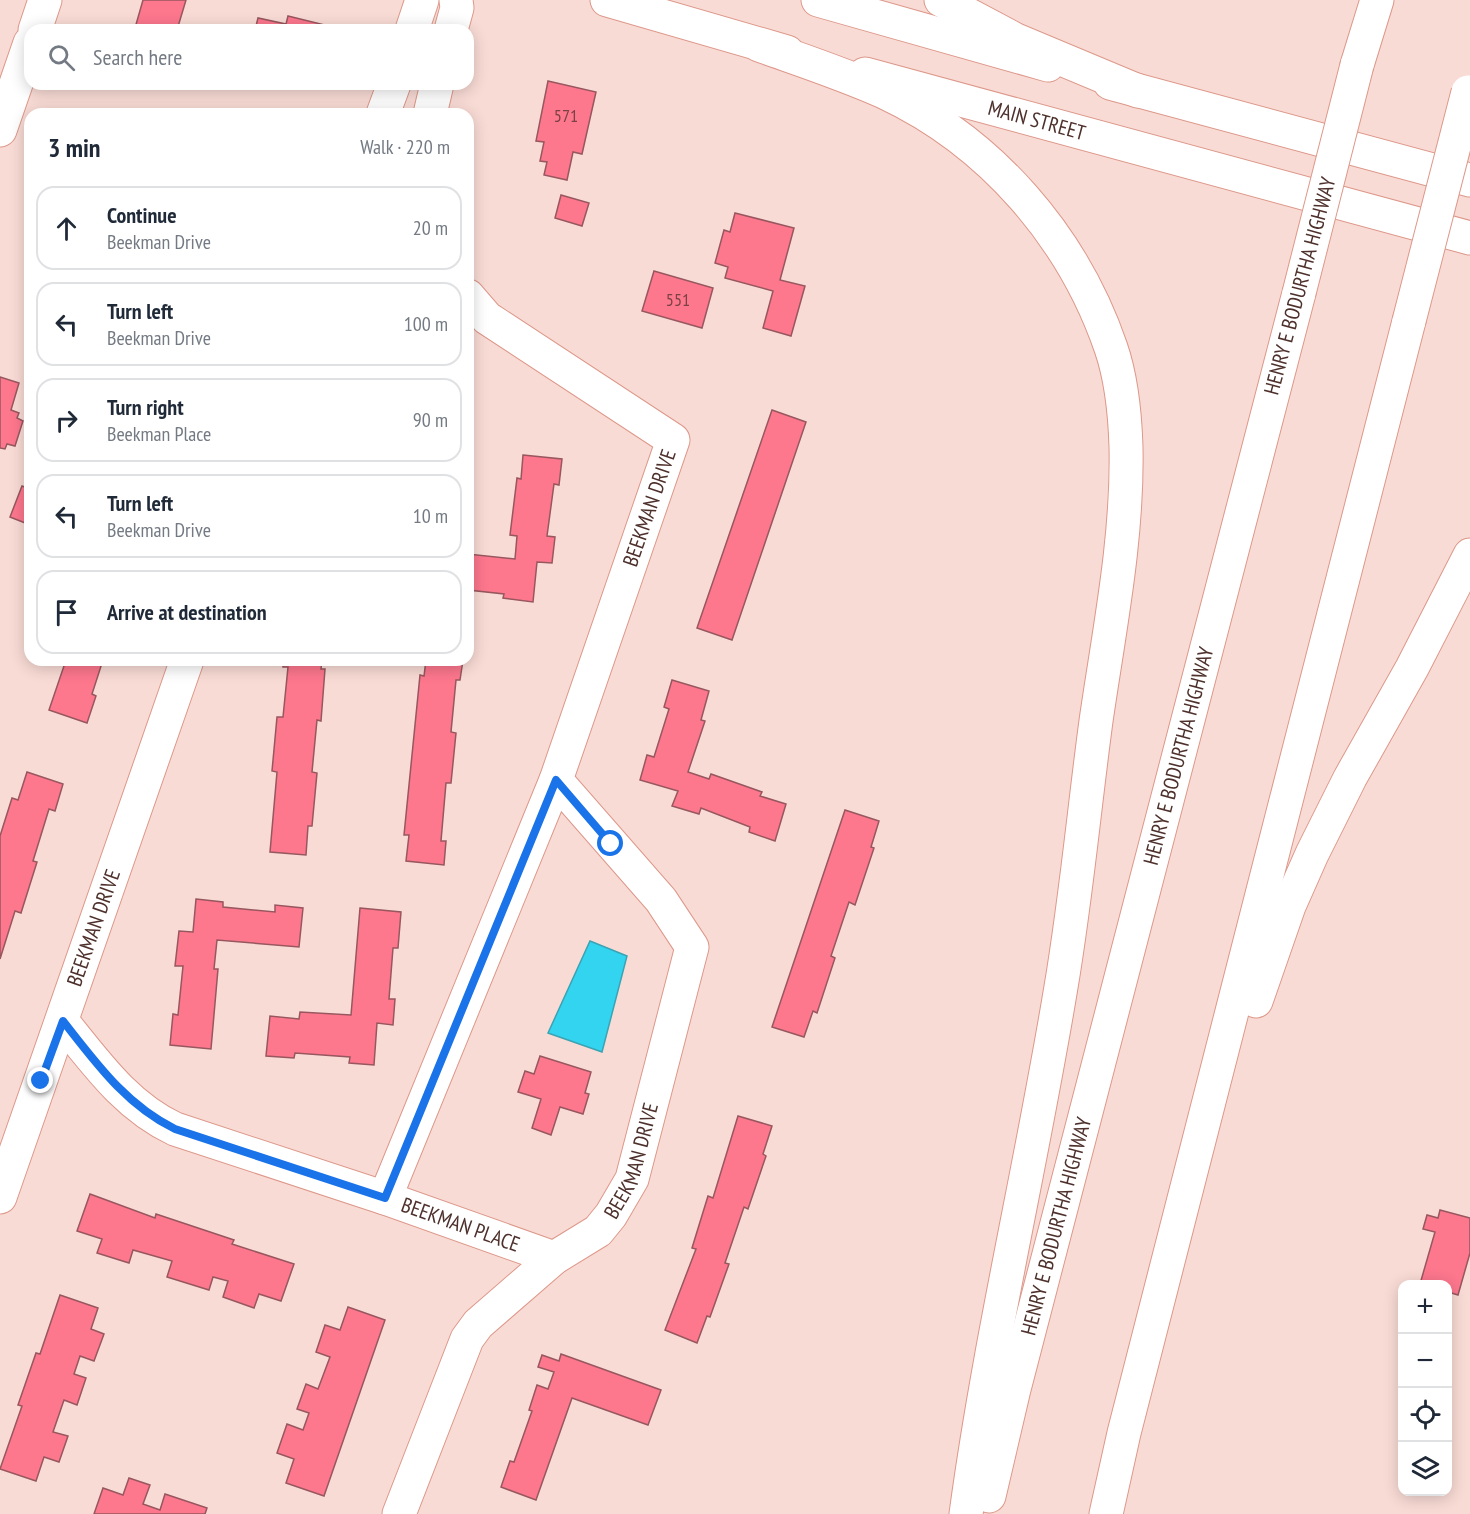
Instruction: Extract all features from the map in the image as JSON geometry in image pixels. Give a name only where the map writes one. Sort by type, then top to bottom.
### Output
[{"type":"main road","points":[[37,24],[45,0]]},
{"type":"main road","points":[[414,24],[422,0]]},
{"type":"main road","points":[[453,24],[457,8],[456,0]]},
{"type":"main road","name":"MAIN STREET","points":[[607,0],[759,45],[1470,238]]},
{"type":"main road","points":[[818,0],[1470,180]]},
{"type":"main road","points":[[941,0],[1016,40],[1138,90]]},
{"type":"main road","points":[[1358,65],[1364,0]]},
{"type":"main road","name":"HENRY E BODURTHA HIGHWAY","points":[[985,1514],[1023,1355],[1358,65],[1377,0]]},
{"type":"main road","points":[[759,45],[893,97],[940,123],[963,139],[1004,176],[1040,218],[1082,283],[1111,348],[1122,393],[1125,503],[1072,912],[1036,1126],[982,1407],[966,1514]]},
{"type":"main road","points":[[0,130],[24,60]]},
{"type":"main road","points":[[1106,1514],[1469,89]]},
{"type":"main road","points":[[385,108],[392,90]]},
{"type":"main road","points":[[431,108],[435,90]]},
{"type":"main road","name":"BEEKMAN DRIVE","points":[[385,1198],[556,780],[673,440],[474,309]]},
{"type":"main road","points":[[1163,1285],[1198,1170],[1289,906],[1350,778],[1412,668],[1470,555]]},
{"type":"main road","name":"BEEKMAN DRIVE","points":[[0,1197],[185,666]]},
{"type":"main road","name":"BEEKMAN DRIVE","points":[[399,1514],[467,1339],[478,1324],[554,1258],[598,1231],[611,1215],[632,1179],[692,947],[661,900],[556,780]]},
{"type":"main road","name":"BEEKMAN PLACE","points":[[63,1021],[98,1067],[118,1088],[160,1122],[554,1258]]},
{"type":"water","points":[[590,941],[627,956],[602,1052],[548,1033]]},
{"type":"building","points":[[143,0],[186,0],[179,24],[136,24]]},
{"type":"building","points":[[288,16],[321,24],[286,24]]},
{"type":"building","points":[[258,18],[286,24],[256,24]]},
{"type":"building","points":[[548,81],[596,92],[582,154],[573,152],[567,180],[544,175],[547,162],[540,161],[544,142],[536,141]]},
{"type":"building","points":[[561,195],[589,203],[582,226],[555,218]]},
{"type":"building","points":[[735,213],[794,228],[780,280],[805,286],[791,336],[763,328],[773,291],[725,278],[728,267],[715,263],[724,230],[730,232]]},
{"type":"building","points":[[654,271],[713,288],[702,328],[642,311]]},
{"type":"building","points":[[0,377],[19,383],[11,410],[19,413],[17,418],[23,421],[15,446],[7,444],[5,449],[0,448]]},
{"type":"building","points":[[772,410],[806,422],[732,640],[697,628]]},
{"type":"building","points":[[523,455],[562,459],[559,485],[554,484],[547,536],[555,537],[552,563],[537,562],[533,602],[503,598],[504,594],[474,591],[474,555],[515,559],[517,536],[510,535],[517,478],[521,479]]},
{"type":"building","points":[[22,486],[24,487],[24,523],[10,517]]},
{"type":"building","points":[[64,666],[101,666],[92,694],[96,696],[87,723],[49,710]]},
{"type":"building","points":[[321,666],[321,669],[325,669],[321,721],[317,720],[312,772],[317,773],[312,826],[308,826],[306,855],[270,852],[277,772],[272,771],[277,717],[283,717],[288,667],[283,667]]},
{"type":"building","points":[[425,666],[462,666],[460,680],[456,680],[451,732],[456,733],[451,783],[446,783],[441,841],[446,841],[444,865],[406,861],[409,835],[404,835],[420,675],[424,676]]},
{"type":"building","points":[[672,680],[709,691],[701,720],[705,721],[688,772],[709,779],[711,774],[762,792],[760,796],[786,804],[775,841],[749,832],[750,827],[701,808],[699,814],[672,806],[678,791],[640,780],[647,755],[654,757],[669,709],[664,707]]},
{"type":"building","points":[[27,772],[63,784],[55,811],[49,809],[33,861],[37,862],[21,913],[15,911],[0,959],[0,836],[12,798],[18,800]]},
{"type":"building","points":[[845,810],[879,821],[871,847],[874,848],[855,905],[849,902],[831,956],[835,958],[817,1013],[813,1011],[804,1037],[772,1027]]},
{"type":"building","points":[[196,899],[223,902],[223,907],[275,912],[275,905],[303,908],[299,947],[217,940],[214,969],[218,969],[211,1049],[170,1045],[173,1014],[178,1015],[183,966],[175,966],[179,931],[193,932]]},
{"type":"building","points":[[360,908],[401,912],[398,948],[393,948],[389,999],[395,999],[393,1025],[377,1023],[374,1065],[349,1063],[350,1057],[295,1053],[294,1058],[266,1056],[270,1016],[299,1019],[300,1012],[351,1015]]},
{"type":"building","points":[[540,1056],[591,1072],[585,1093],[589,1094],[583,1114],[560,1107],[551,1135],[532,1128],[541,1099],[518,1092],[525,1071],[534,1074]]},
{"type":"building","points":[[738,1116],[772,1126],[763,1154],[766,1156],[748,1209],[744,1207],[725,1263],[729,1264],[710,1317],[707,1316],[697,1343],[665,1330],[696,1249],[692,1248],[708,1196],[713,1198]]},
{"type":"building","points":[[90,1194],[155,1218],[156,1214],[234,1240],[232,1244],[294,1264],[281,1301],[259,1294],[254,1308],[223,1297],[228,1281],[213,1277],[209,1290],[167,1277],[172,1261],[133,1250],[129,1263],[97,1253],[102,1239],[77,1231]]},
{"type":"building","points":[[1440,1210],[1470,1218],[1470,1253],[1458,1295],[1452,1293],[1452,1280],[1421,1280],[1435,1232],[1423,1229],[1427,1215],[1438,1218]]},
{"type":"building","points":[[60,1295],[98,1308],[91,1329],[104,1334],[94,1361],[80,1356],[74,1374],[86,1378],[77,1405],[64,1400],[53,1432],[68,1436],[59,1462],[44,1457],[36,1481],[0,1469],[22,1406],[18,1405],[36,1353],[40,1354]]},
{"type":"building","points":[[348,1307],[385,1320],[324,1496],[286,1483],[294,1459],[277,1453],[287,1424],[303,1430],[309,1413],[297,1409],[306,1384],[318,1389],[330,1357],[316,1352],[325,1325],[340,1330]]},
{"type":"building","points":[[561,1354],[661,1390],[648,1425],[572,1398],[536,1500],[501,1487],[510,1461],[514,1462],[532,1411],[529,1410],[537,1385],[548,1389],[554,1372],[538,1367],[542,1355],[559,1361]]},
{"type":"building","points":[[129,1478],[150,1485],[143,1504],[160,1510],[165,1494],[207,1508],[205,1514],[94,1514],[103,1488],[123,1495]]},
{"type":"route","points":[[41,1081],[63,1021],[98,1067],[118,1088],[160,1122],[175,1129],[385,1198],[556,780],[611,844]]}]
